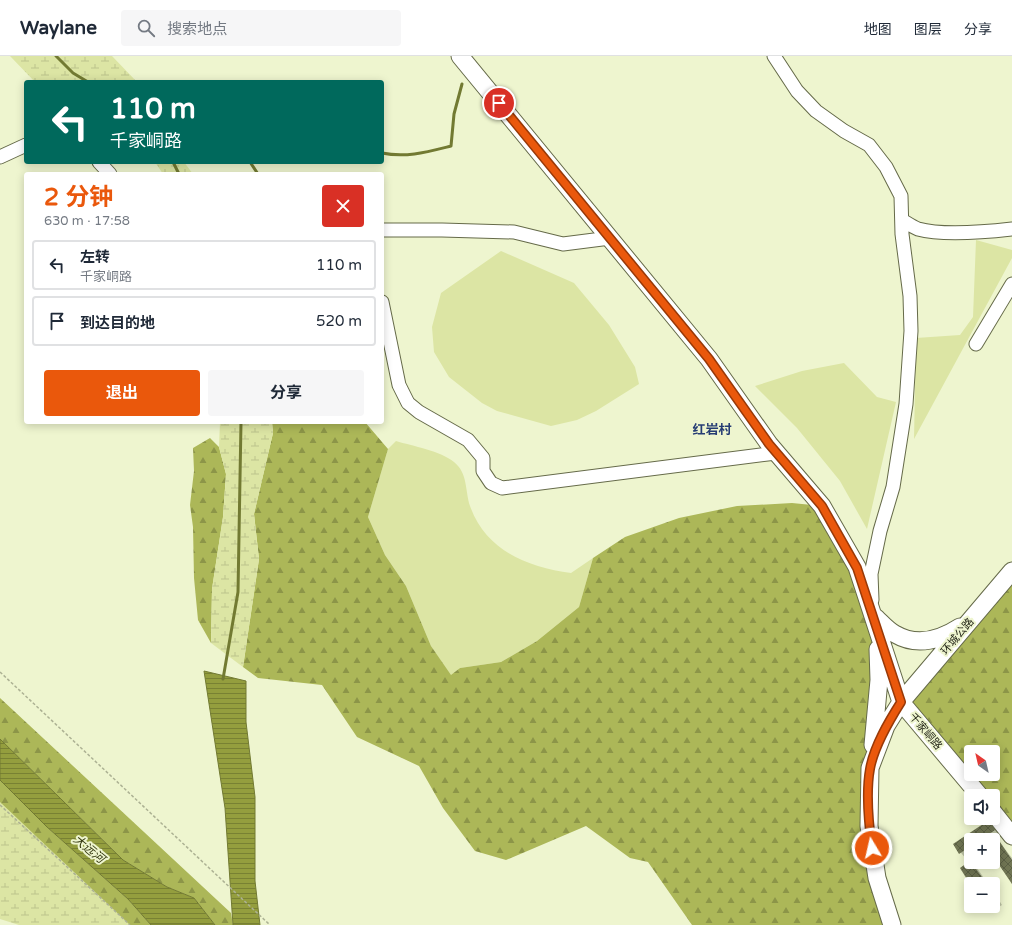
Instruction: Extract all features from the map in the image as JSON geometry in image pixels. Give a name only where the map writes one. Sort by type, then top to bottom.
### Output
[{"type":"main road","name":"千家峒路","points":[[460,56],[709,359],[776,453],[822,506],[857,568],[901,702],[974,789]]},
{"type":"main road","name":"环城公路","points":[[870,768],[886,726],[901,702],[1012,571]]},
{"type":"main road","points":[[874,616],[895,635],[916,641],[932,641],[948,635],[971,620]]},
{"type":"main road","points":[[874,616],[879,654],[879,680],[870,768],[869,826],[877,878],[892,925]]},
{"type":"main road","points":[[1000,821],[1012,836]]},
{"type":"street","points":[[774,56],[797,91],[816,111],[844,131],[869,145],[886,167],[901,196],[910,296],[911,332],[906,404],[893,487],[880,531],[871,574],[874,616]]},
{"type":"street","points":[[0,157],[24,146]]},
{"type":"street","points":[[101,164],[108,172]]},
{"type":"street","points":[[902,220],[918,229],[988,232],[1012,229]]},
{"type":"street","points":[[384,230],[514,232],[563,244],[610,238]]},
{"type":"street","points":[[976,344],[1012,284]]},
{"type":"street","points":[[384,312],[399,385],[408,403],[419,412],[468,440],[483,458],[483,471],[491,483],[502,488],[776,453]]},
{"type":"path","points":[[0,672],[270,925]]},
{"type":"path","points":[[0,805],[130,925]]},
{"type":"green space","points":[[10,56],[112,56],[135,80],[33,80]]},
{"type":"green space","points":[[156,164],[186,164],[192,172],[162,172]]},
{"type":"green space","points":[[976,240],[1012,250],[1012,258],[914,439],[916,338],[960,335],[973,317]]},
{"type":"green space","points":[[501,251],[574,283],[609,325],[635,367],[639,384],[596,411],[577,420],[551,426],[497,411],[482,403],[449,377],[434,352],[432,327],[441,293]]},
{"type":"green space","points":[[844,363],[877,397],[896,402],[867,529],[840,481],[797,428],[755,386],[802,371]]},
{"type":"green space","points":[[220,424],[272,424],[273,433],[254,514],[259,559],[243,667],[211,643],[212,589],[223,517],[226,474],[219,447]]},
{"type":"green space","points":[[272,424],[367,424],[388,449],[368,517],[385,555],[406,586],[431,646],[451,675],[460,668],[501,662],[537,641],[579,607],[593,558],[625,537],[679,518],[737,506],[792,503],[822,506],[874,615],[869,826],[892,925],[692,925],[648,862],[630,858],[586,826],[506,860],[475,851],[443,808],[419,766],[357,737],[322,685],[258,678],[243,667],[259,559],[254,514],[273,433]]},
{"type":"green space","points":[[210,438],[219,447],[226,474],[223,517],[212,589],[211,643],[198,620],[194,578],[193,527],[190,505],[194,471],[193,448]]},
{"type":"green space","points":[[396,441],[442,455],[459,466],[464,477],[468,500],[477,522],[486,535],[510,554],[539,566],[571,573],[593,558],[579,607],[537,641],[501,662],[460,668],[451,676],[431,646],[406,586],[385,555],[368,517],[388,449]]},
{"type":"green space","points":[[1012,571],[1012,836],[1000,821],[1000,789],[974,789],[967,781],[1000,781],[1000,745],[964,745],[964,777],[901,702]]},
{"type":"green space","points":[[0,698],[231,913],[233,925],[215,925],[194,898],[167,887],[123,860],[0,739]]},
{"type":"green space","points":[[0,780],[47,827],[128,899],[151,925],[127,925],[0,806]]},
{"type":"green space","points":[[0,802],[130,925],[19,925],[0,919]]},
{"type":"water","points":[[204,671],[246,681],[246,722],[255,797],[255,881],[260,925],[233,925],[225,808]]},
{"type":"water","name":"大远河","points":[[0,739],[123,860],[167,887],[194,898],[215,925],[151,925],[128,899],[47,827],[0,780]]},
{"type":"building","points":[[982,825],[992,825],[995,830],[990,833],[970,833]]},
{"type":"building","points":[[964,837],[964,851],[959,854],[953,844]]},
{"type":"building","points":[[1000,842],[1012,860],[1012,884],[1000,866]]},
{"type":"building","points":[[964,865],[964,869],[976,869],[982,877],[966,877],[960,868]]},
{"type":"waterway","points":[[56,56],[73,73],[85,80]]},
{"type":"waterway","points":[[384,153],[408,155],[451,146],[454,114],[462,84]]},
{"type":"waterway","points":[[174,164],[178,172]]},
{"type":"waterway","points":[[251,164],[257,172]]},
{"type":"waterway","points":[[223,679],[238,592],[241,424]]},
{"type":"district","name":"红岩村","points":[[712,429]]},
{"type":"route","points":[[499,103],[709,359],[769,444],[822,506],[857,568],[901,702],[886,726],[870,768],[869,826],[872,848]]}]
